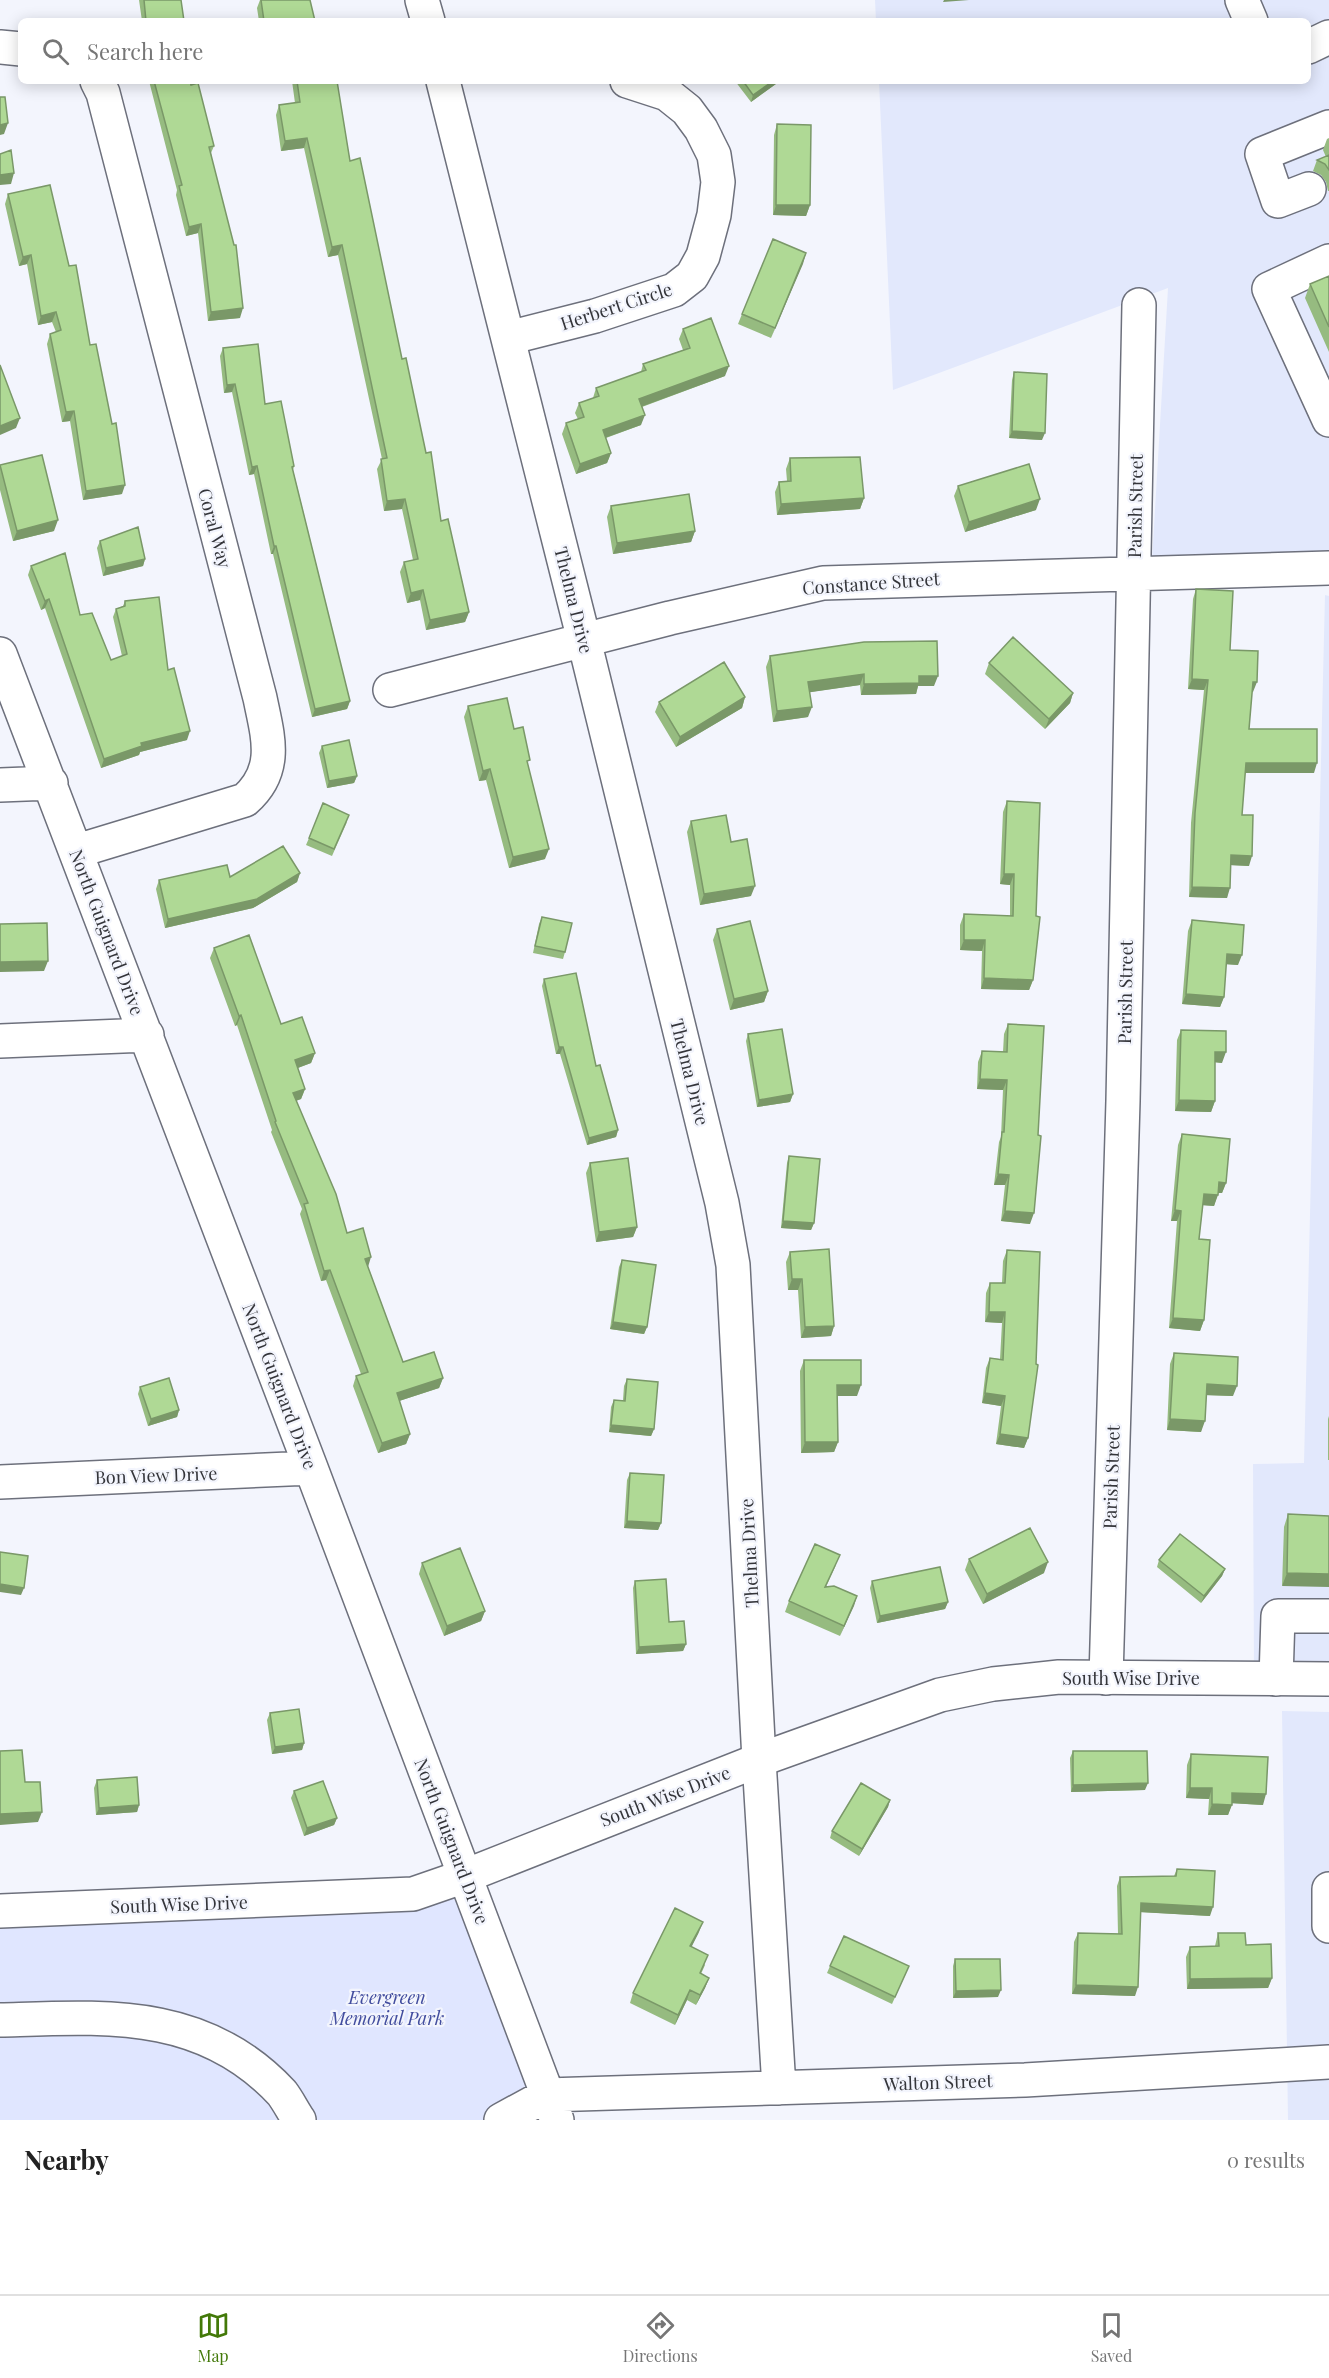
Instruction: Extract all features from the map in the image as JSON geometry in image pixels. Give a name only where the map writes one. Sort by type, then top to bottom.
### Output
[{"type":"street","points":[[422,0],[427,18]]},
{"type":"street","points":[[1242,0],[1250,18]]},
{"type":"street","points":[[1311,46],[1329,37]]},
{"type":"street","points":[[0,47],[18,49]]},
{"type":"street","name":"Coral Way","points":[[77,851],[245,800],[258,788],[266,770],[269,754],[260,698],[103,93],[98,84]]},
{"type":"street","name":"Thelma Drive","points":[[444,84],[584,640],[722,1203],[733,1265],[779,2088]]},
{"type":"street","name":"Herbert Circle","points":[[508,338],[595,316],[674,290],[692,276],[703,256],[714,215],[718,182],[714,155],[701,129],[687,110],[667,94],[636,84]]},
{"type":"street","points":[[1309,189],[1278,201],[1262,154],[1329,127]]},
{"type":"street","points":[[1329,261],[1269,289],[1329,420]]},
{"type":"street","name":"Parish Street","points":[[1106,1678],[1122,1101],[1139,305]]},
{"type":"street","name":"Constance Street","points":[[390,690],[670,618],[823,583],[1329,568]]},
{"type":"street","name":"North Guignard Drive","points":[[0,654],[147,1035],[552,2108]]},
{"type":"street","points":[[0,785],[51,783]]},
{"type":"street","points":[[0,1041],[147,1035]]},
{"type":"street","name":"Bon View Drive","points":[[0,1482],[311,1468]]},
{"type":"street","points":[[1276,1678],[1278,1616],[1329,1616]]},
{"type":"street","name":"South Wise Drive","points":[[0,1911],[413,1894],[465,1876],[759,1760],[940,1695],[993,1684],[1059,1677],[1329,1679]]},
{"type":"street","points":[[1329,1889],[1329,1926]]},
{"type":"street","points":[[0,2020],[102,2017],[149,2022],[193,2033],[238,2055],[282,2094],[299,2120]]},
{"type":"street","name":"Walton Street","points":[[552,2108],[779,2088],[1025,2080],[1329,2062]]},
{"type":"street","points":[[501,2120],[552,2108]]},
{"type":"shaded area","points":[[875,0],[1329,0],[1329,555],[1152,561],[1168,288],[893,390],[879,84],[1311,84],[1311,18],[876,18]]},
{"type":"shaded area","points":[[1325,595],[1329,596],[1329,1671],[1254,1671],[1253,1464],[1304,1463]]},
{"type":"shaded area","points":[[1282,1711],[1329,1712],[1329,2120],[1288,2120]]},
{"type":"green space","name":"Evergreen Memorial Park","points":[[465,1876],[558,2120],[0,2120],[0,1911]]},
{"type":"building","points":[[144,0],[181,0],[184,18],[146,18]]},
{"type":"building","points":[[261,0],[310,0],[314,18],[264,18]]},
{"type":"building","points":[[155,84],[198,84],[214,146],[209,147],[234,245],[236,245],[243,308],[211,312],[201,224],[189,227],[179,186],[182,185]]},
{"type":"building","points":[[297,84],[337,84],[350,161],[360,158],[402,359],[406,358],[426,453],[431,452],[441,521],[448,519],[469,612],[430,620],[423,590],[411,593],[404,562],[418,559],[405,499],[387,501],[381,459],[387,458],[342,245],[332,247],[307,138],[285,141],[279,105],[300,102]]},
{"type":"building","points":[[745,84],[769,84],[753,95]]},
{"type":"building","points":[[0,97],[5,97],[8,123],[0,125]]},
{"type":"building","points":[[777,124],[811,125],[810,205],[776,205]]},
{"type":"building","points":[[11,150],[14,173],[0,175],[0,154]]},
{"type":"building","points":[[1329,155],[1329,170],[1325,164],[1317,160]]},
{"type":"building","points":[[50,185],[69,266],[76,265],[90,345],[96,344],[112,424],[116,423],[125,485],[86,491],[74,411],[66,412],[50,334],[61,330],[56,312],[41,316],[31,255],[23,257],[8,194]]},
{"type":"building","points":[[773,239],[806,253],[775,328],[742,314]]},
{"type":"building","points":[[1329,276],[1329,327],[1310,284]]},
{"type":"building","points":[[711,318],[729,366],[639,399],[645,415],[603,430],[611,453],[580,464],[566,423],[584,417],[579,403],[599,396],[596,388],[646,370],[643,364],[690,348],[683,329]]},
{"type":"building","points":[[258,344],[265,404],[281,401],[294,466],[292,467],[350,701],[315,709],[276,546],[274,546],[257,466],[252,467],[235,384],[227,385],[223,348]]},
{"type":"building","points":[[0,365],[20,418],[0,426]]},
{"type":"building","points":[[1014,372],[1047,374],[1045,433],[1012,431]]},
{"type":"building","points":[[42,455],[58,520],[17,531],[0,465]]},
{"type":"building","points":[[860,457],[864,498],[781,504],[779,482],[791,481],[790,458]]},
{"type":"building","points":[[1029,464],[1040,499],[969,522],[958,486]]},
{"type":"building","points":[[689,494],[695,531],[617,543],[611,506]]},
{"type":"building","points":[[138,527],[145,559],[106,568],[100,541]]},
{"type":"building","points":[[65,553],[80,615],[92,613],[111,660],[127,654],[116,609],[125,606],[125,601],[159,597],[168,670],[174,668],[190,731],[141,743],[142,746],[104,759],[49,599],[45,601],[31,566]]},
{"type":"building","points":[[1196,589],[1233,591],[1230,650],[1258,651],[1257,682],[1253,682],[1249,729],[1317,729],[1317,763],[1246,763],[1242,815],[1253,815],[1252,856],[1231,855],[1230,888],[1192,887],[1195,813],[1208,680],[1192,679]]},
{"type":"building","points":[[1013,637],[1073,693],[1049,719],[989,663]]},
{"type":"building","points":[[937,641],[938,676],[919,676],[919,683],[864,684],[864,674],[808,682],[812,707],[777,711],[770,656],[864,642]]},
{"type":"building","points":[[724,662],[745,697],[680,737],[659,702]]},
{"type":"building","points":[[507,698],[514,729],[523,727],[530,760],[527,761],[549,849],[513,857],[490,769],[483,771],[468,706]]},
{"type":"building","points":[[349,740],[357,776],[329,781],[322,746]]},
{"type":"building","points":[[1007,801],[1040,803],[1036,916],[1040,917],[1033,980],[984,978],[985,940],[964,940],[964,914],[1013,916],[1014,874],[1004,874]]},
{"type":"building","points":[[323,803],[349,815],[334,849],[309,838]]},
{"type":"building","points":[[726,815],[731,842],[747,839],[755,886],[704,894],[691,821]]},
{"type":"building","points":[[283,846],[300,873],[257,899],[168,919],[159,880],[227,865],[230,877]]},
{"type":"building","points":[[542,917],[572,923],[565,952],[535,946]]},
{"type":"building","points":[[1192,920],[1244,925],[1242,955],[1227,954],[1224,997],[1186,994]]},
{"type":"building","points":[[750,921],[768,991],[734,999],[717,929]]},
{"type":"building","points":[[47,923],[48,961],[0,962],[0,924]]},
{"type":"building","points":[[249,935],[281,1024],[302,1017],[315,1053],[295,1060],[305,1089],[293,1093],[336,1194],[347,1233],[363,1228],[371,1257],[365,1259],[403,1362],[434,1352],[443,1378],[397,1393],[410,1434],[382,1443],[356,1376],[368,1372],[330,1270],[324,1271],[304,1204],[308,1203],[275,1122],[241,1015],[239,1016],[214,948]]},
{"type":"building","points":[[576,973],[596,1066],[600,1065],[618,1130],[589,1138],[563,1047],[559,1047],[544,979]]},
{"type":"building","points":[[1008,1024],[1044,1026],[1038,1135],[1041,1136],[1034,1213],[1005,1211],[1009,1175],[998,1174],[1002,1132],[1004,1132],[1007,1080],[980,1079],[982,1051],[1007,1052]]},
{"type":"building","points":[[782,1029],[793,1094],[759,1100],[748,1034]]},
{"type":"building","points":[[1181,1030],[1226,1031],[1226,1052],[1215,1052],[1215,1101],[1179,1100]]},
{"type":"building","points":[[1182,1134],[1230,1139],[1226,1183],[1219,1182],[1218,1195],[1204,1194],[1199,1239],[1210,1240],[1204,1320],[1173,1318],[1181,1211],[1175,1210]]},
{"type":"building","points":[[789,1156],[820,1159],[814,1223],[783,1221]]},
{"type":"building","points":[[628,1158],[637,1227],[599,1232],[590,1163]]},
{"type":"building","points":[[829,1249],[834,1326],[805,1327],[802,1279],[792,1279],[790,1252]]},
{"type":"building","points":[[1007,1250],[1040,1252],[1036,1364],[1038,1365],[1028,1438],[1000,1434],[1005,1396],[985,1393],[990,1358],[1003,1360],[1005,1312],[989,1312],[990,1283],[1005,1283]]},
{"type":"building","points":[[622,1260],[656,1265],[647,1327],[613,1322]]},
{"type":"building","points":[[1174,1353],[1238,1357],[1237,1386],[1207,1384],[1205,1421],[1170,1419]]},
{"type":"building","points":[[804,1360],[861,1360],[861,1385],[837,1385],[838,1442],[805,1442]]},
{"type":"building","points":[[169,1378],[179,1410],[151,1419],[140,1387]]},
{"type":"building","points":[[627,1379],[658,1382],[654,1429],[611,1425],[614,1400],[625,1401]]},
{"type":"building","points":[[630,1473],[664,1475],[661,1523],[627,1521]]},
{"type":"building","points":[[1288,1514],[1329,1516],[1329,1574],[1287,1573]]},
{"type":"building","points":[[1030,1528],[1048,1562],[987,1594],[969,1559]]},
{"type":"building","points":[[1180,1534],[1225,1569],[1204,1596],[1159,1560]]},
{"type":"building","points":[[815,1544],[840,1555],[825,1587],[834,1586],[857,1596],[844,1626],[789,1601]]},
{"type":"building","points":[[460,1548],[485,1611],[447,1626],[422,1563]]},
{"type":"building","points":[[0,1552],[28,1556],[24,1588],[0,1584]]},
{"type":"building","points":[[940,1567],[948,1602],[880,1616],[872,1581]]},
{"type":"building","points":[[666,1579],[669,1622],[684,1621],[686,1644],[639,1647],[635,1581]]},
{"type":"building","points":[[299,1709],[304,1743],[275,1747],[270,1713]]},
{"type":"building","points":[[22,1750],[25,1782],[40,1782],[42,1812],[0,1814],[0,1751]]},
{"type":"building","points":[[1073,1751],[1147,1751],[1148,1783],[1073,1785]]},
{"type":"building","points":[[1191,1754],[1268,1757],[1266,1794],[1232,1793],[1232,1805],[1212,1804],[1212,1788],[1190,1788]]},
{"type":"building","points":[[137,1777],[139,1805],[99,1808],[97,1780]]},
{"type":"building","points":[[323,1781],[337,1818],[307,1828],[294,1791]]},
{"type":"building","points":[[861,1783],[890,1800],[862,1849],[832,1831]]},
{"type":"building","points":[[1177,1869],[1215,1871],[1213,1907],[1141,1903],[1138,1987],[1076,1985],[1078,1933],[1122,1934],[1120,1877],[1176,1876]]},
{"type":"building","points":[[675,1908],[703,1922],[690,1946],[708,1955],[700,1973],[709,1978],[700,1995],[690,1990],[678,2015],[633,1993]]},
{"type":"building","points":[[1218,1933],[1245,1933],[1246,1945],[1271,1944],[1272,1978],[1190,1979],[1190,1947],[1219,1946]]},
{"type":"building","points":[[844,1936],[909,1966],[895,1997],[830,1966]]},
{"type":"building","points":[[955,1959],[1000,1959],[1001,1990],[956,1991]]}]
